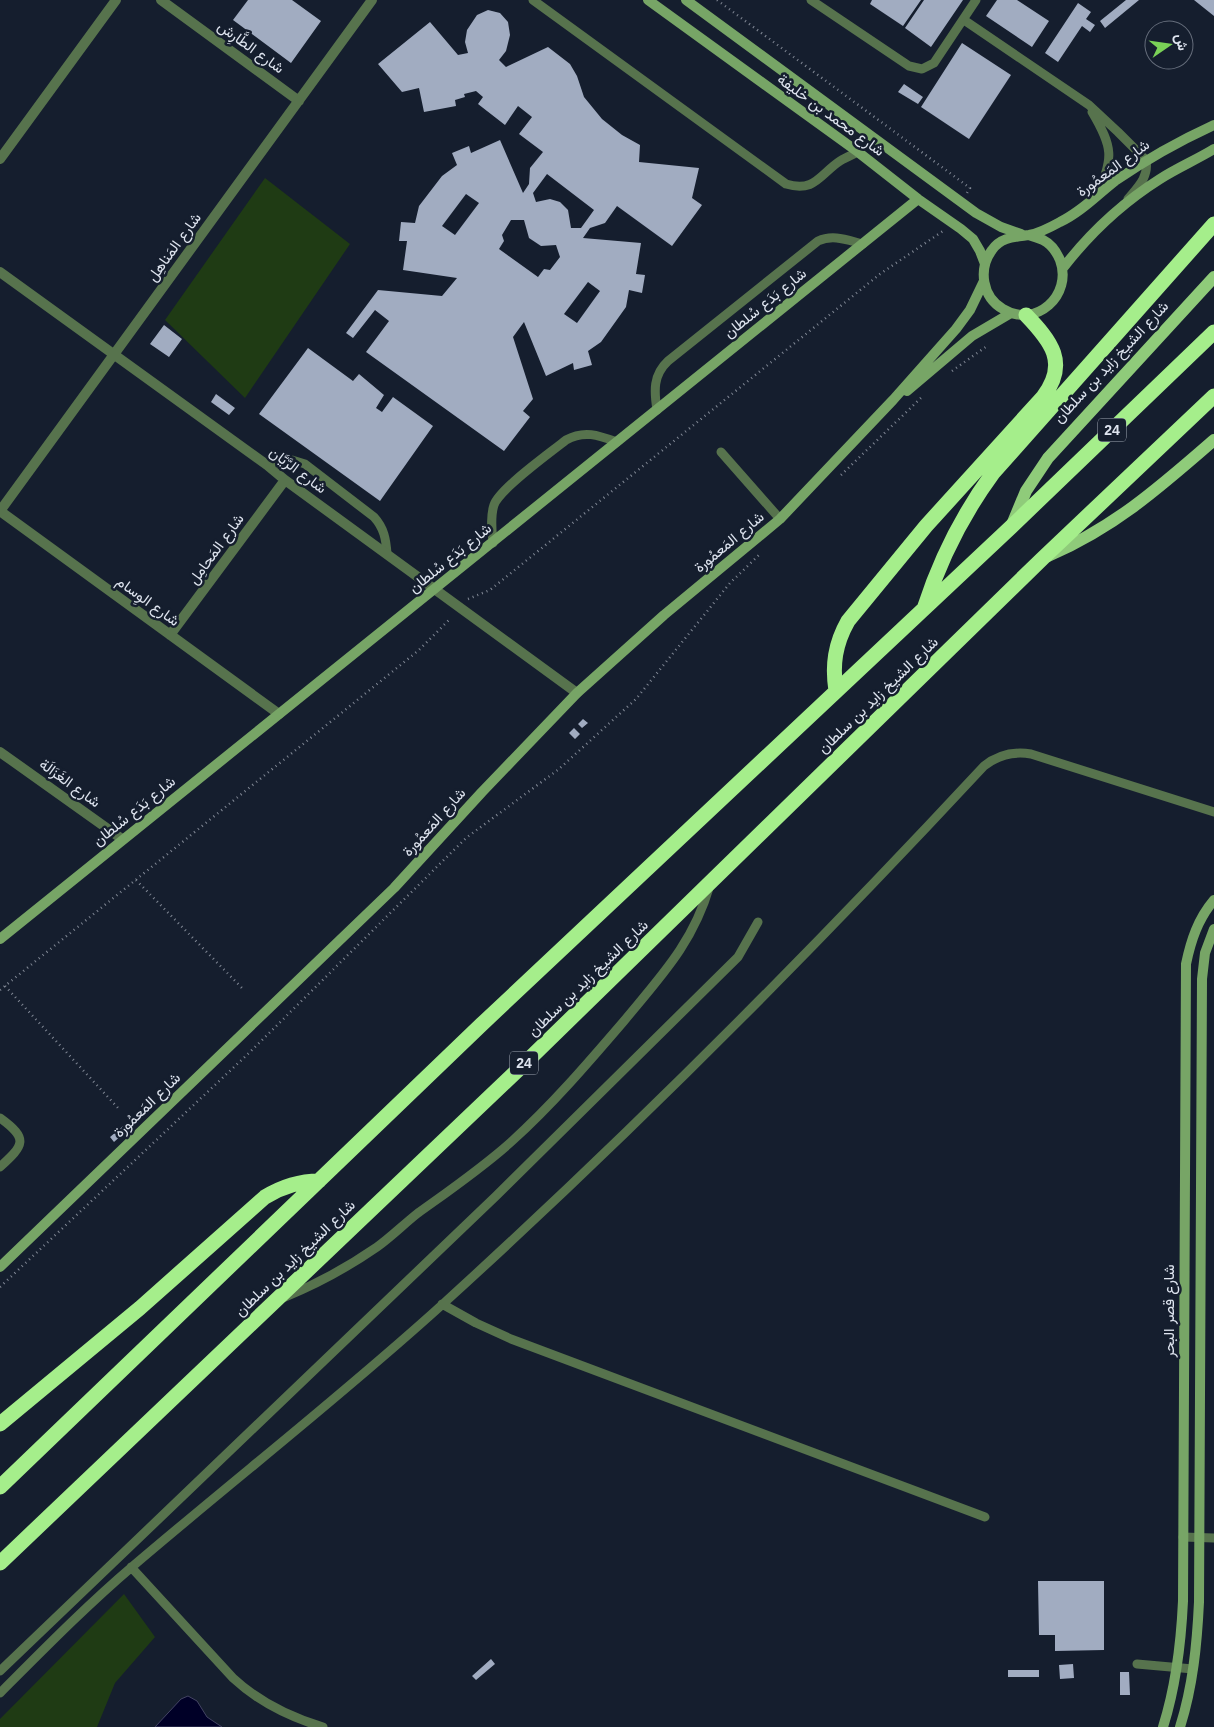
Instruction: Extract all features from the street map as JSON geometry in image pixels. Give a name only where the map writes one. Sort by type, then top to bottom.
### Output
[{"type":"highway","points":[[924,608],[940,562],[951,540],[993,473],[1214,224]]},
{"type":"highway","points":[[836,691],[834,662],[838,640],[848,620],[926,526],[1043,397],[1053,381],[1056,365],[1054,351],[1040,330],[1018,314]]},
{"type":"highway","name":"شارع الشيخ زايد بن سلطان","points":[[0,1487],[482,1024],[1011,527],[1214,332]]},
{"type":"highway","name":"شارع الشيخ زايد بن سلطان","points":[[0,1563],[711,883],[1043,558],[1214,396]]},
{"type":"highway","points":[[0,1424],[140,1308],[265,1197],[291,1184],[319,1181]]},
{"type":"main road","name":"شارع الشيخ زايد بن سلطان","points":[[1011,527],[1026,492],[1048,458],[1214,277]]},
{"type":"main road","name":"شارع الشيخ زايد بن سلطان","points":[[1043,558],[1092,534],[1132,509],[1214,440]]},
{"type":"street","points":[[0,159],[116,0]]},
{"type":"street","name":"شارع الطَّارِش","points":[[161,0],[299,101]]},
{"type":"street","name":"شارع المَناهِل","points":[[0,511],[372,0]]},
{"type":"street","name":"شارع محمد بن خليفة","points":[[648,0],[858,152],[973,239],[980,251],[984,264]]},
{"type":"street","name":"شارع محمد بن خليفة","points":[[686,0],[976,213],[1001,226],[1026,235]]},
{"type":"street","name":"شارع المَعمُورة","points":[[1026,235],[1064,220],[1146,160],[1214,125]]},
{"type":"street","points":[[1062,268],[1089,237],[1123,205],[1161,178],[1214,149]]},
{"type":"street","name":"شارع بَدَع سُلطان","points":[[0,939],[918,199]]},
{"type":"street","points":[[1026,235],[1045,241],[1051,247],[1056,253],[1062,268],[1063,279],[1060,290],[1046,308],[1036,313],[1018,314],[1003,309],[990,298],[984,281],[984,264],[992,249],[1006,238],[1026,235]]},
{"type":"street","name":"شارع الرَّيَّان","points":[[0,272],[268,465],[285,480],[577,693]]},
{"type":"street","name":"شارع المَعمُورة","points":[[0,1267],[394,888],[482,792],[577,693],[664,615],[780,518],[894,400],[963,320],[984,281]]},
{"type":"street","name":"شارع المَعمُورة","points":[[894,400],[931,372],[972,336],[1018,314]]},
{"type":"street","name":"شارع المَحامِل","points":[[170,635],[285,480]]},
{"type":"street","name":"شارع الوِسام","points":[[0,511],[279,714]]},
{"type":"street","name":"شارع الغَزَالَة","points":[[0,752],[122,839]]},
{"type":"street","name":"شارع قصر البحر","points":[[1163,1727],[1177,1668],[1182,1628],[1186,964],[1200,920],[1214,900]]},
{"type":"street","name":"شارع قصر البحر","points":[[1180,1727],[1191,1686],[1199,1602],[1202,979],[1205,953],[1214,929]]},
{"type":"lane","points":[[533,0],[786,184],[805,186],[814,183],[840,161],[858,152]]},
{"type":"lane","points":[[811,0],[909,66],[922,69],[934,64],[976,0]]},
{"type":"lane","points":[[964,20],[1088,105],[1146,160],[1145,177],[1123,205]]},
{"type":"lane","points":[[1088,105],[1104,132],[1110,154],[1106,175],[1097,196]]},
{"type":"lane","points":[[657,410],[655,395],[656,379],[668,361],[818,241],[829,237],[836,237],[863,244]]},
{"type":"lane","points":[[493,543],[492,510],[495,502],[507,488],[573,436],[595,434],[616,442]]},
{"type":"lane","points":[[721,452],[780,518]]},
{"type":"lane","points":[[268,465],[292,460],[306,464],[374,517],[385,536],[387,554]]},
{"type":"lane","points":[[0,1693],[82,1612],[131,1568],[239,1479],[442,1304],[620,1138],[818,942],[991,760],[1010,753],[1031,754],[1214,812]]},
{"type":"lane","points":[[275,1301],[331,1276],[378,1246],[416,1215],[480,1168],[541,1113],[599,1051],[674,961],[693,930],[711,883]]},
{"type":"lane","points":[[0,1671],[510,1182],[738,957],[758,922]]},
{"type":"lane","points":[[0,1118],[17,1131],[20,1143],[16,1152],[0,1167]]},
{"type":"lane","points":[[442,1304],[476,1323],[511,1339],[985,1517]]},
{"type":"lane","points":[[1183,1537],[1214,1538]]},
{"type":"lane","points":[[131,1568],[244,1688],[285,1714],[323,1727]]},
{"type":"lane","points":[[1137,1664],[1193,1669]]},
{"type":"path","points":[[717,0],[970,188]]},
{"type":"path","points":[[468,599],[490,590],[880,274],[944,230]]},
{"type":"path","points":[[951,372],[987,346]]},
{"type":"path","points":[[837,479],[930,390]]},
{"type":"path","points":[[0,1287],[242,1060],[466,838],[560,769],[636,698],[730,583],[766,548]]},
{"type":"path","points":[[0,990],[418,650],[452,618]]},
{"type":"path","points":[[136,880],[243,989]]},
{"type":"path","points":[[5,986],[119,1109]]},
{"type":"green space","points":[[265,178],[350,244],[245,398],[165,320]]},
{"type":"green space","points":[[124,1594],[155,1637],[115,1683],[97,1727],[0,1727],[0,1719]]},
{"type":"water","points":[[188,1696],[197,1701],[207,1717],[222,1727],[155,1727],[181,1699]]},
{"type":"building","points":[[248,0],[292,0],[321,21],[291,63],[233,20]]},
{"type":"building","points":[[872,0],[921,0],[903,26],[870,4]]},
{"type":"building","points":[[924,0],[963,0],[931,47],[905,28]]},
{"type":"building","points":[[997,0],[1017,0],[1049,21],[1032,47],[986,16]]},
{"type":"building","points":[[1126,0],[1139,0],[1105,28],[1100,21]]},
{"type":"building","points":[[1194,0],[1214,0],[1214,16]]},
{"type":"building","points":[[1078,3],[1091,12],[1086,19],[1095,25],[1090,32],[1082,26],[1058,62],[1045,53]]},
{"type":"building","points":[[488,10],[500,13],[508,22],[510,35],[506,51],[499,60],[506,67],[548,47],[570,64],[577,76],[584,97],[602,119],[622,135],[640,145],[639,162],[699,168],[692,198],[702,205],[672,246],[617,206],[605,223],[590,228],[583,238],[641,243],[636,274],[645,275],[642,293],[629,290],[626,307],[601,342],[588,351],[592,365],[574,370],[573,363],[546,376],[524,322],[513,337],[533,399],[523,411],[530,417],[504,451],[366,352],[389,321],[375,310],[353,338],[346,333],[378,290],[442,296],[457,278],[403,270],[407,241],[399,241],[401,222],[415,223],[419,206],[442,176],[457,165],[452,153],[469,146],[471,153],[500,140],[523,193],[529,184],[530,168],[543,152],[519,134],[532,117],[518,106],[505,125],[478,104],[483,97],[476,91],[464,94],[465,97],[455,100],[456,106],[424,112],[419,88],[402,92],[378,64],[430,22],[458,55],[468,53],[465,42],[467,30],[477,15]],"holes":[[[547,174],[594,210],[581,228],[571,228],[568,210],[560,202],[550,199],[536,202],[533,193]],[[466,194],[479,203],[455,235],[442,226]],[[511,220],[524,220],[529,238],[541,246],[556,245],[560,257],[550,270],[544,269],[538,277],[499,249],[504,241],[502,235]],[[588,282],[600,291],[577,323],[564,314]]]},
{"type":"building","points":[[962,43],[1011,75],[969,139],[921,107]]},
{"type":"building","points":[[904,84],[923,97],[918,104],[898,92]]},
{"type":"building","points":[[164,325],[182,339],[169,357],[150,344]]},
{"type":"building","points":[[308,348],[353,381],[359,374],[384,395],[376,408],[382,412],[393,397],[433,426],[380,501],[259,414]]},
{"type":"building","points":[[216,394],[235,408],[229,415],[211,402]]},
{"type":"building","points":[[583,719],[588,723],[582,728],[578,724]]},
{"type":"building","points":[[574,728],[580,734],[575,739],[569,733]]},
{"type":"building","points":[[128,1122],[132,1126],[114,1142],[110,1137]]},
{"type":"building","points":[[1038,1581],[1104,1581],[1104,1650],[1055,1651],[1055,1635],[1039,1635]]},
{"type":"building","points":[[491,1659],[495,1664],[476,1680],[472,1676]]},
{"type":"building","points":[[1073,1664],[1074,1678],[1060,1679],[1059,1665]]},
{"type":"building","points":[[1008,1670],[1039,1670],[1039,1677],[1008,1677]]},
{"type":"building","points":[[1120,1672],[1129,1672],[1130,1695],[1120,1695]]}]
